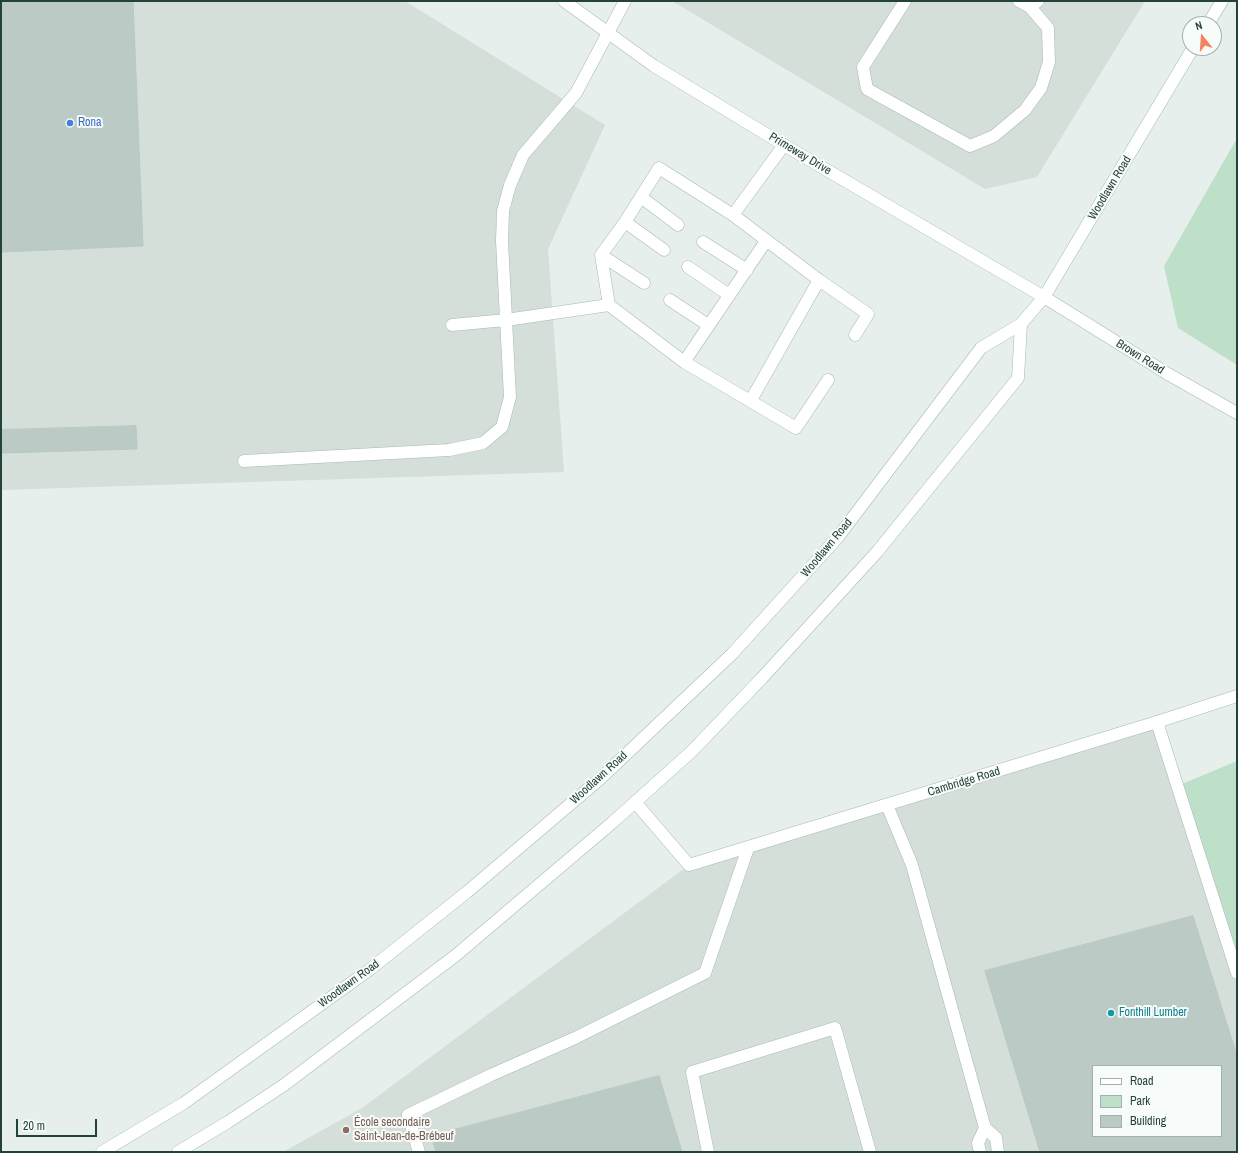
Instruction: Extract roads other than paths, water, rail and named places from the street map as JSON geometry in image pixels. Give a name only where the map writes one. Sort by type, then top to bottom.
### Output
[{"type":"main road","name":"Primeway Drive","points":[[564,1],[654,66],[784,145],[1044,297]]},
{"type":"main road","points":[[244,461],[449,450],[483,443],[502,427],[510,397],[502,241],[503,212],[510,185],[523,155],[576,93],[625,1]]},
{"type":"main road","points":[[905,1],[863,67],[867,89],[970,146],[994,136],[1025,110],[1040,88],[1049,62],[1048,28],[1034,4],[1019,1]]},
{"type":"main road","points":[[1213,16],[1222,1]]},
{"type":"main road","name":"Woodlawn Road","points":[[102,1152],[184,1103],[368,970],[467,892],[601,778],[732,654],[838,537],[981,348],[1021,324],[1044,297],[1189,56]]},
{"type":"main road","points":[[732,215],[784,145]]},
{"type":"main road","points":[[828,380],[796,428],[751,400],[684,362],[609,305],[601,255],[625,222],[659,168],[732,215],[819,280],[868,314],[855,336]]},
{"type":"main road","points":[[641,197],[678,225]]},
{"type":"main road","points":[[625,222],[664,250]]},
{"type":"main road","points":[[684,362],[766,241]]},
{"type":"main road","points":[[703,242],[747,270]]},
{"type":"main road","points":[[601,255],[644,283]]},
{"type":"main road","points":[[688,267],[730,295]]},
{"type":"main road","points":[[751,400],[819,280]]},
{"type":"main road","name":"Brown Road","points":[[1044,297],[1168,374],[1237,413]]},
{"type":"main road","points":[[670,300],[708,325]]},
{"type":"main road","points":[[452,325],[506,320],[609,305]]},
{"type":"main road","points":[[178,1152],[228,1122],[284,1085],[455,956],[635,802],[692,751],[762,678],[877,552],[1018,378],[1021,324]]},
{"type":"main road","name":"Cambridge Road","points":[[635,802],[689,865],[1157,722],[1237,696]]},
{"type":"main road","points":[[1157,722],[1237,973]]},
{"type":"main road","points":[[887,805],[912,865],[985,1128],[996,1138],[998,1152]]},
{"type":"main road","points":[[419,1152],[408,1115],[491,1075],[575,1038],[705,973],[748,848]]},
{"type":"main road","points":[[708,1152],[692,1072],[835,1028],[870,1152]]},
{"type":"main road","points":[[980,1152],[978,1143],[985,1128]]},
{"type":"place","name":"Rona","points":[[70,123]]},
{"type":"place","name":"Fonthill Lumber","points":[[1111,1013]]},
{"type":"place","name":"École secondaire Saint-Jean-de-Brébeuf","points":[[346,1130]]}]
